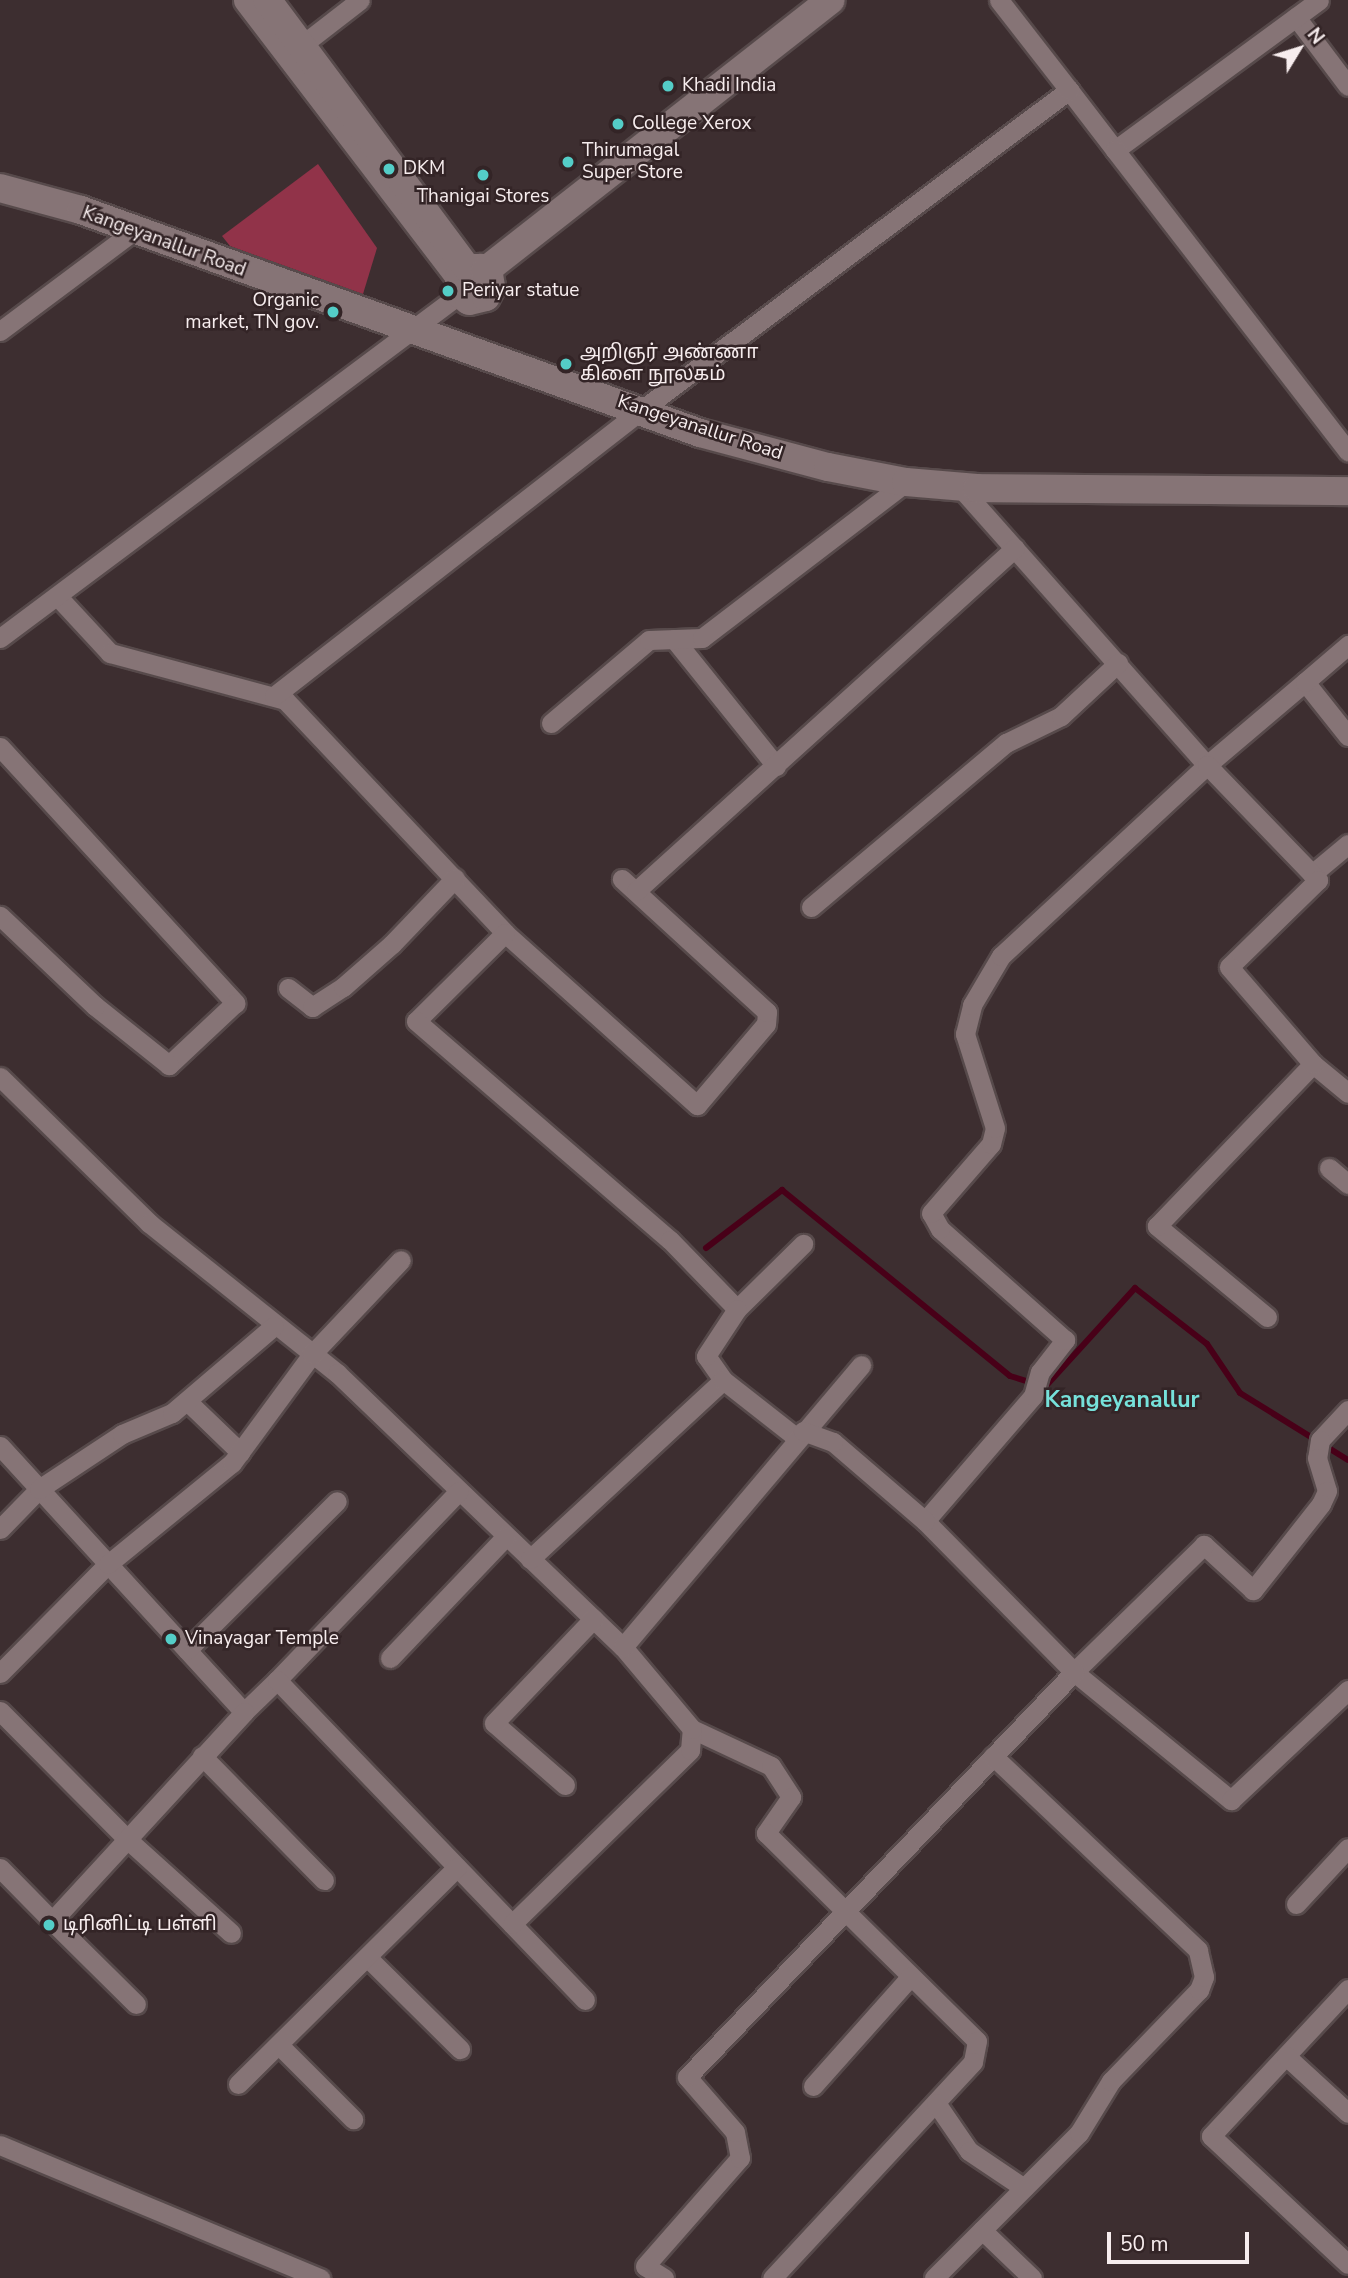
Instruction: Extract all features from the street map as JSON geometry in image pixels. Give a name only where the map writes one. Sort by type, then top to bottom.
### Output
[{"type":"street","points":[[248,0],[468,277]]},
{"type":"street","points":[[267,0],[468,277]]},
{"type":"street","points":[[302,46],[360,0]]},
{"type":"street","points":[[0,638],[59,598],[407,330],[468,277],[831,0]]},
{"type":"street","points":[[999,0],[1348,451]]},
{"type":"street","points":[[1115,150],[1320,0]]},
{"type":"street","points":[[1296,18],[1348,86]]},
{"type":"street","points":[[274,696],[640,411],[1069,90]]},
{"type":"street","name":"Kangeyanallur Road","points":[[0,188],[135,230],[407,330],[700,433],[816,464],[906,482],[959,486],[1348,492]]},
{"type":"street","points":[[0,331],[135,230]]},
{"type":"street","points":[[551,723],[649,640],[702,638],[906,482]]},
{"type":"street","points":[[959,486],[1207,765],[1318,880],[1229,967],[1313,1064],[1348,1093]]},
{"type":"street","points":[[59,598],[110,653],[274,696],[305,719],[505,933],[698,1105],[766,1024],[767,1012],[629,885],[776,766],[1015,548]]},
{"type":"street","points":[[674,639],[776,766]]},
{"type":"street","points":[[925,1521],[1034,1396],[1040,1372],[1065,1340],[940,1229],[931,1213],[991,1144],[995,1128],[965,1034],[972,1005],[1002,956],[1207,765],[1348,645]]},
{"type":"street","points":[[811,907],[1006,743],[1061,716],[1118,663]]},
{"type":"street","points":[[1305,682],[1348,736]]},
{"type":"street","points":[[0,747],[235,1003],[169,1065],[95,1006],[0,916]]},
{"type":"street","points":[[1312,874],[1348,844]]},
{"type":"street","points":[[288,988],[312,1007],[343,987],[392,944],[455,878]]},
{"type":"street","points":[[505,933],[416,1021],[670,1240],[737,1309]]},
{"type":"street","points":[[1267,1317],[1157,1226],[1313,1064]]},
{"type":"street","points":[[3,1085],[149,1223],[362,1396],[623,1647],[692,1729],[771,1766],[791,1797],[766,1833],[977,2041],[973,2062],[772,2278]]},
{"type":"street","points":[[1329,1168],[1348,1184]]},
{"type":"street","points":[[803,1244],[737,1309],[706,1356],[723,1380],[800,1435],[833,1443],[925,1521],[1074,1672],[1231,1800],[1348,1690]]},
{"type":"street","points":[[0,1673],[108,1564],[240,1452],[312,1354],[401,1260]]},
{"type":"street","points":[[0,1529],[39,1489],[122,1434],[172,1413],[274,1326]]},
{"type":"street","points":[[623,1647],[861,1365]]},
{"type":"street","points":[[530,1559],[723,1380]]},
{"type":"street","points":[[187,1401],[240,1452]]},
{"type":"street","points":[[664,2278],[645,2266],[740,2158],[735,2132],[687,2077],[1074,1672],[1204,1545],[1253,1590],[1321,1504],[1327,1490],[1319,1448],[1348,1410]]},
{"type":"street","points":[[0,1446],[244,1712]]},
{"type":"street","points":[[52,1921],[202,1756],[458,1491]]},
{"type":"street","points":[[187,1650],[337,1501]]},
{"type":"street","points":[[390,1658],[506,1536]]},
{"type":"street","points":[[565,1785],[494,1723],[593,1619]]},
{"type":"street","points":[[277,1680],[585,2000]]},
{"type":"street","points":[[0,1711],[127,1839],[231,1933]]},
{"type":"street","points":[[512,1924],[690,1750],[692,1729]]},
{"type":"street","points":[[202,1756],[324,1880]]},
{"type":"street","points":[[934,2278],[1096,2112],[1111,2081],[1199,1990],[1204,1962],[1188,1939],[993,1756]]},
{"type":"street","points":[[1296,1904],[1348,1848]]},
{"type":"street","points":[[239,2084],[457,1867]]},
{"type":"street","points":[[0,1868],[136,2004]]},
{"type":"street","points":[[367,1957],[460,2049]]},
{"type":"street","points":[[813,2086],[911,1976]]},
{"type":"street","points":[[1348,1989],[1211,2136],[1348,2264]]},
{"type":"street","points":[[279,2045],[352,2119]]},
{"type":"street","points":[[1286,2056],[1348,2113]]},
{"type":"street","points":[[936,2103],[969,2151],[1024,2188]]},
{"type":"street","points":[[0,2144],[320,2278]]},
{"type":"street","points":[[982,2230],[1032,2278]]},
{"type":"building","points":[[318,164],[377,248],[363,294],[230,246],[222,236]]},
{"type":"waterway","points":[[706,1248],[782,1190],[1010,1376],[1045,1387],[1135,1288],[1207,1344],[1240,1393],[1348,1460]]},
{"type":"place","name":"Khadi India","points":[[668,86]]},
{"type":"place","name":"College Xerox","points":[[618,124]]},
{"type":"place","name":"Thirumagal Super Store","points":[[568,162]]},
{"type":"place","name":"DKM","points":[[389,169]]},
{"type":"place","name":"Thanigai Stores","points":[[483,175]]},
{"type":"place","name":"Periyar statue","points":[[448,291]]},
{"type":"place","name":"Organic market, TN gov.","points":[[333,312]]},
{"type":"place","name":"அறிஞர் அண்ணா கிளை நூலகம்","points":[[566,364]]},
{"type":"place","name":"Vinayagar Temple","points":[[171,1639]]},
{"type":"place","name":"டிரினிட்டி பள்ளி","points":[[49,1925]]},
{"type":"district","name":"Kangeyanallur","points":[[1122,1400]]}]
